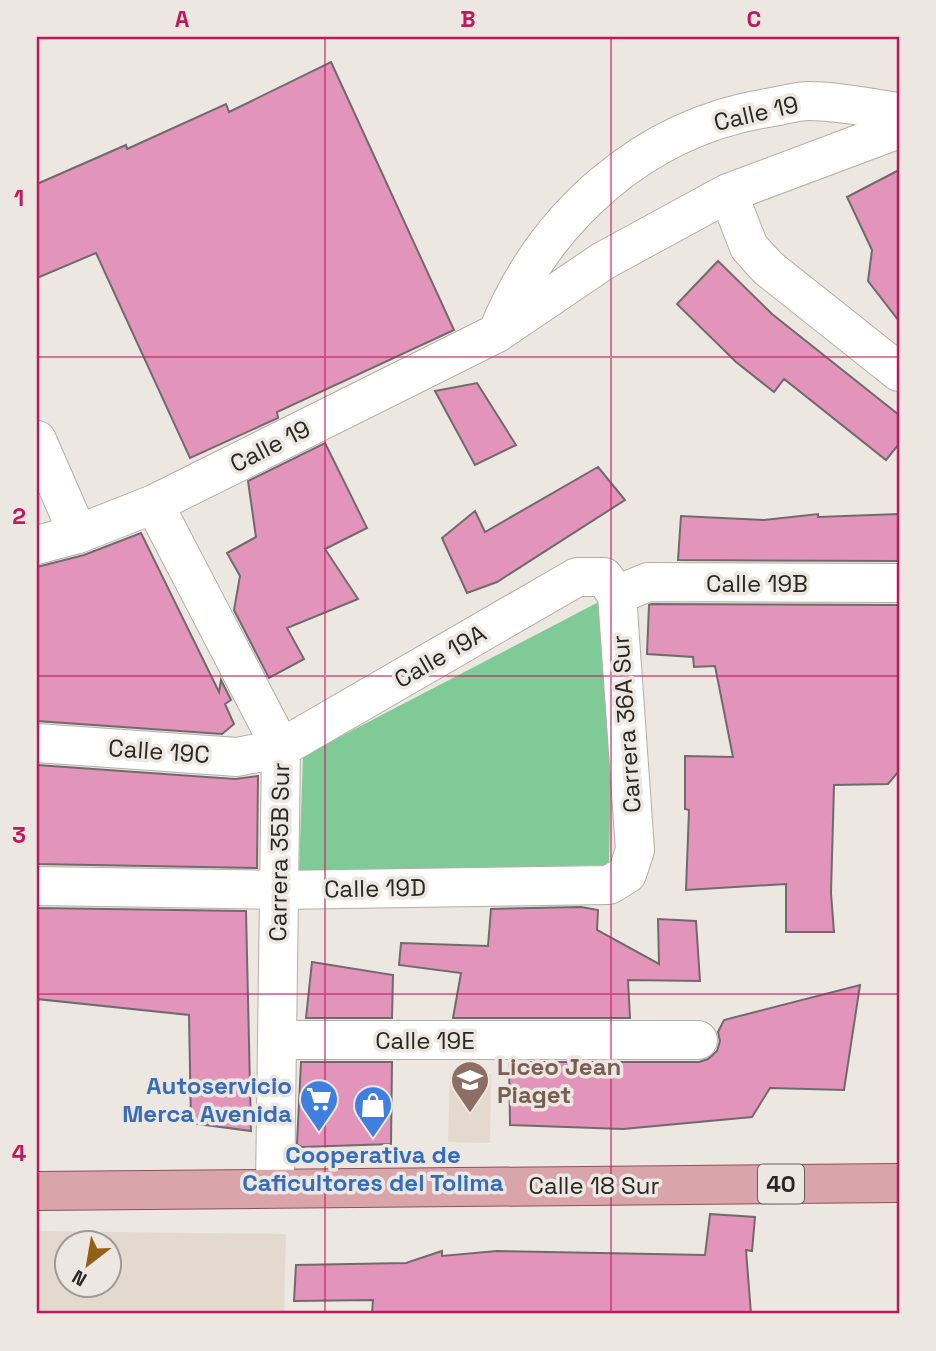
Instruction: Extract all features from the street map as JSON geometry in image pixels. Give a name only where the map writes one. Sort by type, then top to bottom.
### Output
[{"type":"main road","name":"Calle 18 Sur","points":[[37,1191],[899,1183]]},
{"type":"street","name":"Calle 19","points":[[497,333],[510,302],[544,244],[589,194],[659,144],[731,114],[809,101],[899,112]]},
{"type":"street","name":"Calle 19","points":[[37,545],[78,534],[154,505],[497,333],[603,261],[728,193],[899,129]]},
{"type":"street","points":[[728,193],[749,247],[768,268],[899,372]]},
{"type":"street","points":[[37,440],[78,534]]},
{"type":"street","name":"Carrera 35B Sur","points":[[154,505],[281,748],[275,1188]]},
{"type":"street","name":"Calle 19A","points":[[281,748],[577,578],[610,586]]},
{"type":"street","name":"Calle 19B","points":[[610,586],[648,582],[899,583]]},
{"type":"street","name":"Carrera 36A Sur","points":[[610,586],[635,850],[627,874]]},
{"type":"street","name":"Calle 19C","points":[[37,743],[237,757],[281,748]]},
{"type":"street","name":"Calle 19D","points":[[37,886],[279,890],[608,885],[627,874]]},
{"type":"street","name":"Calle 19E","points":[[277,1040],[698,1040]]},
{"type":"shaded area","name":"Liceo Jean Piaget","points":[[450,1073],[491,1074],[490,1143],[448,1142]]},
{"type":"shaded area","points":[[37,1231],[52,1231],[52,1298],[122,1298],[122,1232],[286,1234],[284,1314],[37,1314]]},
{"type":"green space","points":[[614,594],[609,865],[299,872],[303,756]]},
{"type":"building","points":[[331,62],[454,330],[277,412],[278,418],[190,458],[96,253],[37,278],[37,184],[126,145],[127,149],[226,104],[229,112]]},
{"type":"building","points":[[899,170],[899,321],[868,281],[872,250],[847,197]]},
{"type":"building","points":[[718,261],[772,314],[899,415],[899,444],[886,460],[784,379],[774,392],[736,362],[677,304]]},
{"type":"building","points":[[477,383],[516,445],[475,465],[435,391]]},
{"type":"building","points":[[325,443],[367,528],[325,549],[358,599],[287,628],[304,659],[269,678],[234,610],[240,576],[227,553],[256,537],[248,481]]},
{"type":"building","points":[[598,467],[625,500],[497,582],[467,593],[442,538],[475,511],[485,532]]},
{"type":"building","points":[[818,514],[818,517],[899,514],[899,561],[678,560],[681,516],[764,520]]},
{"type":"building","points":[[141,533],[219,692],[221,680],[231,700],[225,704],[234,724],[222,734],[37,721],[37,567],[84,555]]},
{"type":"building","points":[[649,605],[899,605],[899,771],[888,784],[834,785],[831,893],[834,932],[786,932],[786,884],[686,890],[689,810],[685,809],[685,756],[733,757],[715,666],[694,667],[693,657],[647,654]]},
{"type":"building","points":[[37,765],[235,779],[258,776],[257,868],[37,864]]},
{"type":"building","points":[[581,907],[598,910],[597,930],[659,964],[658,919],[696,921],[700,981],[628,980],[630,1018],[453,1018],[461,973],[399,965],[401,943],[488,946],[491,909]]},
{"type":"building","points":[[37,908],[246,911],[251,1131],[191,1123],[189,1015],[37,999]]},
{"type":"building","points":[[312,962],[393,975],[392,1018],[306,1018]]},
{"type":"building","points":[[860,985],[844,1090],[770,1088],[752,1117],[623,1129],[510,1125],[509,1062],[699,1062],[708,1059],[717,1051],[720,1041],[718,1032],[724,1020]]},
{"type":"building","points":[[301,1062],[392,1062],[391,1144],[302,1147],[297,1144]]},
{"type":"building","points":[[710,1214],[755,1217],[752,1251],[746,1250],[751,1314],[372,1314],[373,1300],[294,1301],[296,1265],[406,1263],[442,1251],[442,1256],[497,1251],[705,1255]]},
{"type":"place","name":"Liceo Jean Piaget","points":[[470,1114]]},
{"type":"place","name":"Autoservicio Merca Avenida","points":[[319,1133]]},
{"type":"place","name":"Cooperativa de Caficultores del Tolima","points":[[373,1139]]}]
